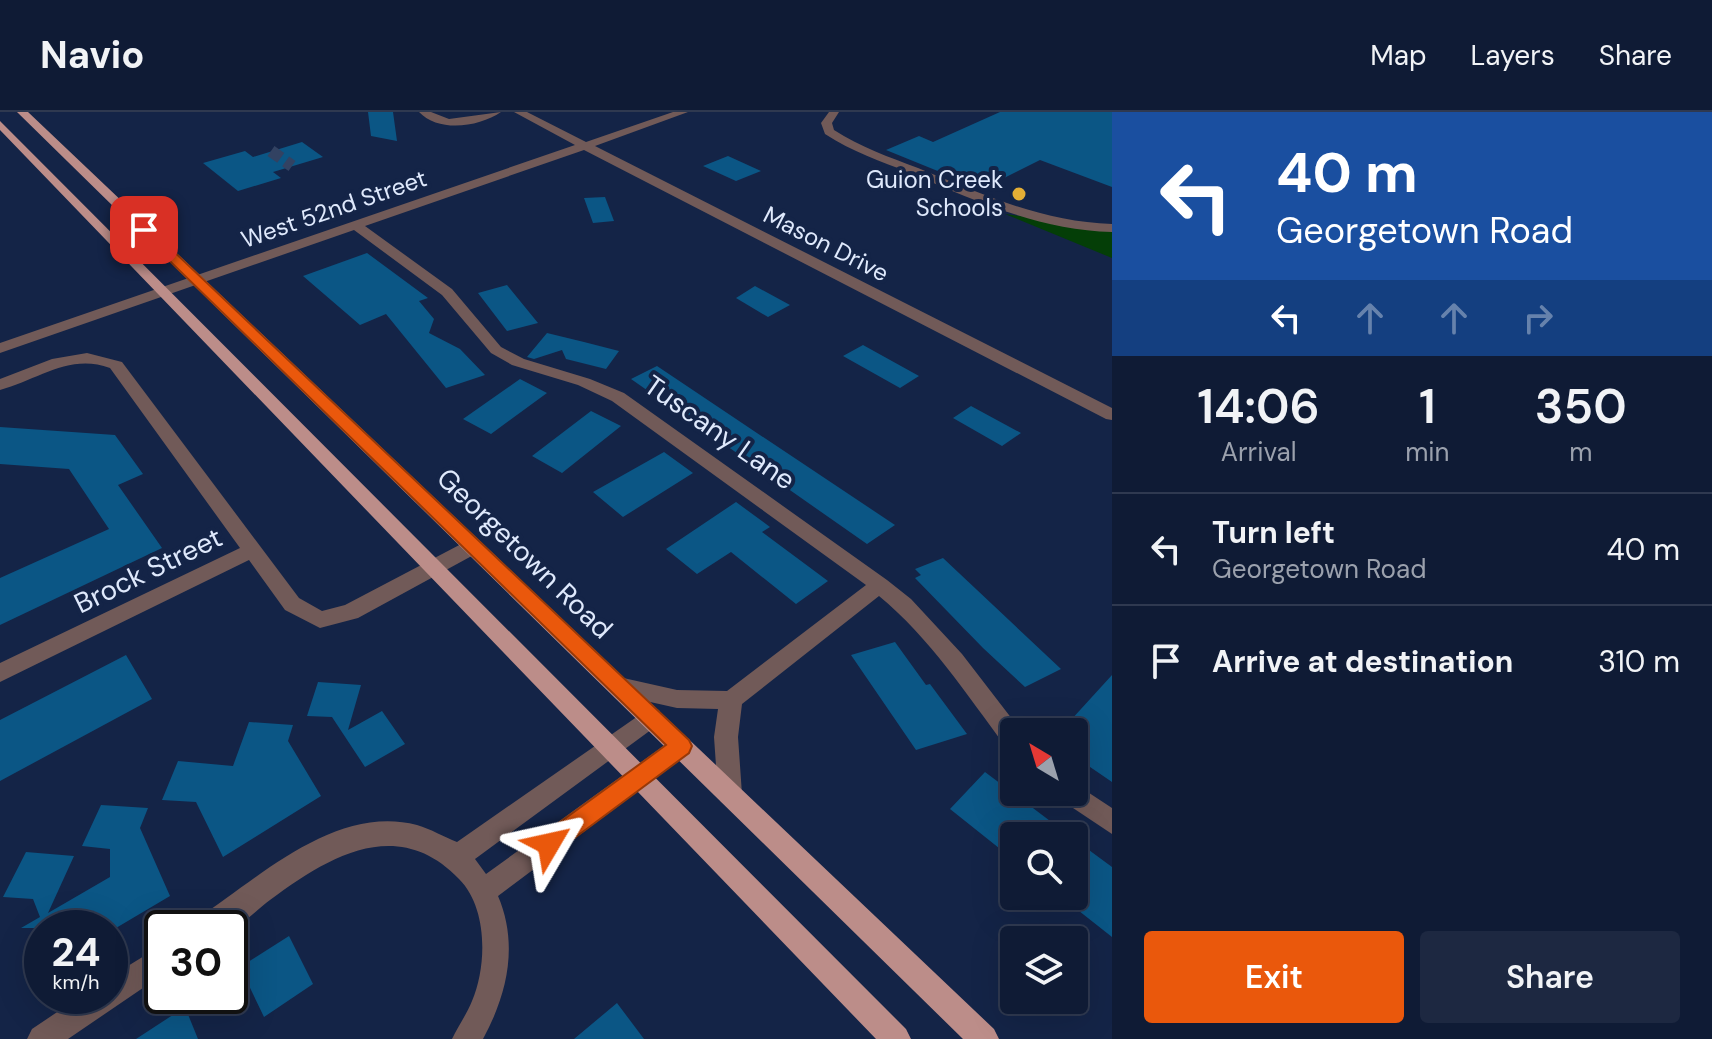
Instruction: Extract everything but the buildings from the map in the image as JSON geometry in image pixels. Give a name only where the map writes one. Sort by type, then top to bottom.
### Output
[{"type":"main road","name":"Georgetown Road","points":[[22,112],[984,1039]]},
{"type":"main road","points":[[0,124],[896,1039]]},
{"type":"street","points":[[424,112],[431,119],[448,122],[468,121],[496,112]]},
{"type":"street","name":"Mason Drive","points":[[519,112],[1112,415]]},
{"type":"street","name":"West 52nd Street","points":[[0,348],[683,112]]},
{"type":"street","points":[[834,112],[826,123],[829,132],[861,149],[1005,208],[1058,223],[1112,228]]},
{"type":"street","name":"Tuscany Lane","points":[[355,225],[447,292],[496,350],[518,362],[584,382],[618,397],[880,585],[927,628],[1000,722]]},
{"type":"street","points":[[0,385],[76,357],[93,356],[116,365],[250,551]]},
{"type":"street","name":"Brock Street","points":[[0,673],[250,551],[292,604],[320,620],[351,612],[472,547]]},
{"type":"street","points":[[619,686],[677,699],[731,700],[880,585]]},
{"type":"street","points":[[730,794],[726,737],[731,700]]},
{"type":"street","points":[[470,873],[609,747],[651,717]]},
{"type":"street","points":[[470,873],[639,778],[681,746]]},
{"type":"street","points":[[1088,805],[1112,822]]},
{"type":"street","points":[[235,910],[332,845],[376,834],[419,837],[470,873],[495,930],[495,971],[486,1007],[467,1039]]},
{"type":"street","points":[[42,1039],[80,1014]]},
{"type":"green space","points":[[1005,214],[1112,228],[1112,258]]},
{"type":"tunnel","points":[[271,151],[292,166]]},
{"type":"place","name":"Guion Creek Schools","points":[[1019,194]]},
{"type":"route","points":[[144,230],[681,746],[549,844]]}]
